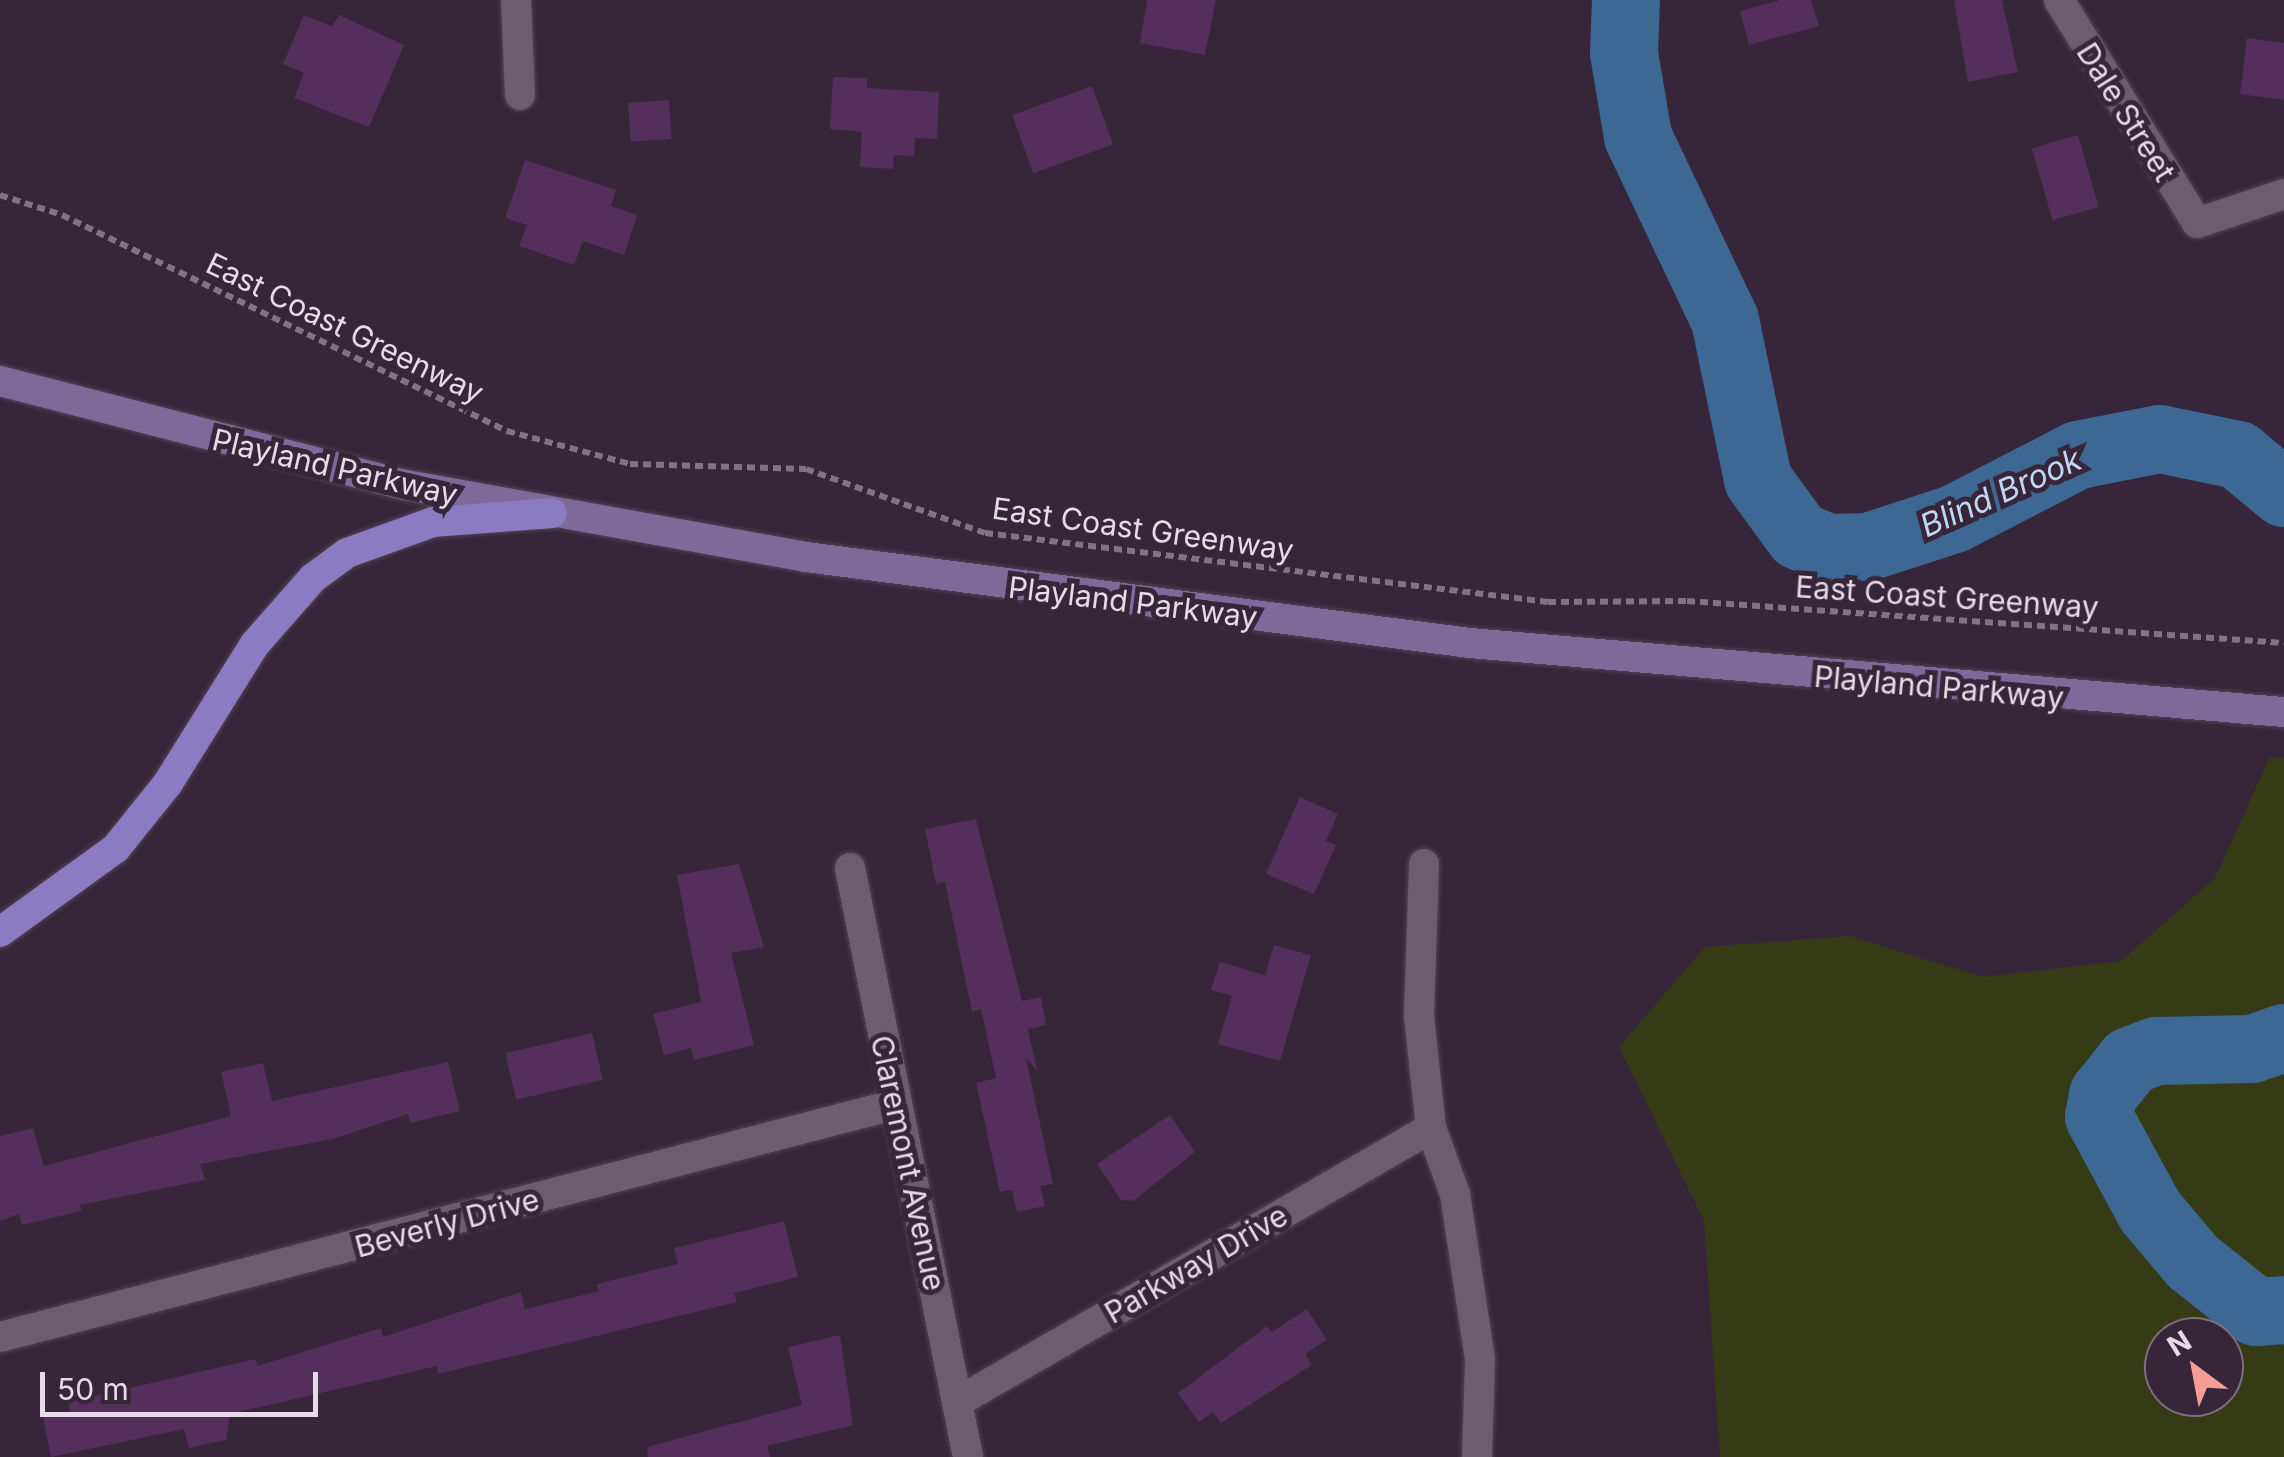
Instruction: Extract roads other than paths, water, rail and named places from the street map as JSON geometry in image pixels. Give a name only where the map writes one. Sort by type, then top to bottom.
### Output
[{"type":"main road","name":"Playland Parkway","points":[[0,381],[274,455],[552,513],[826,560],[1451,641],[2269,711]]},
{"type":"main road","points":[[0,932],[116,848],[168,782],[255,644],[314,578],[347,554],[418,526],[552,513]]},
{"type":"street","points":[[516,0],[520,95]]},
{"type":"street","name":"Dale Street","points":[[2058,0],[2197,223],[2284,194]]},
{"type":"street","points":[[1424,864],[1419,1016],[1431,1128],[1455,1194],[1480,1360],[1477,1457]]},
{"type":"street","name":"Claremont Avenue","points":[[850,868],[892,1105],[961,1400],[968,1457]]},
{"type":"street","name":"Beverly Drive","points":[[0,1338],[892,1105]]},
{"type":"street","name":"Parkway Drive","points":[[961,1400],[1431,1128]]},
{"type":"waterway","name":"Blind Brook","points":[[1626,0],[1624,53],[1638,137],[1725,320],[1758,480],[1799,536],[1828,548],[1868,547],[1954,519],[2078,455],[2160,439],[2238,455],[2284,493]]},
{"type":"waterway","name":"Blind Brook","points":[[2284,1038],[2252,1049],[2156,1051],[2130,1061],[2103,1095],[2099,1117],[2150,1211],[2193,1262],[2256,1312],[2284,1310]]}]
